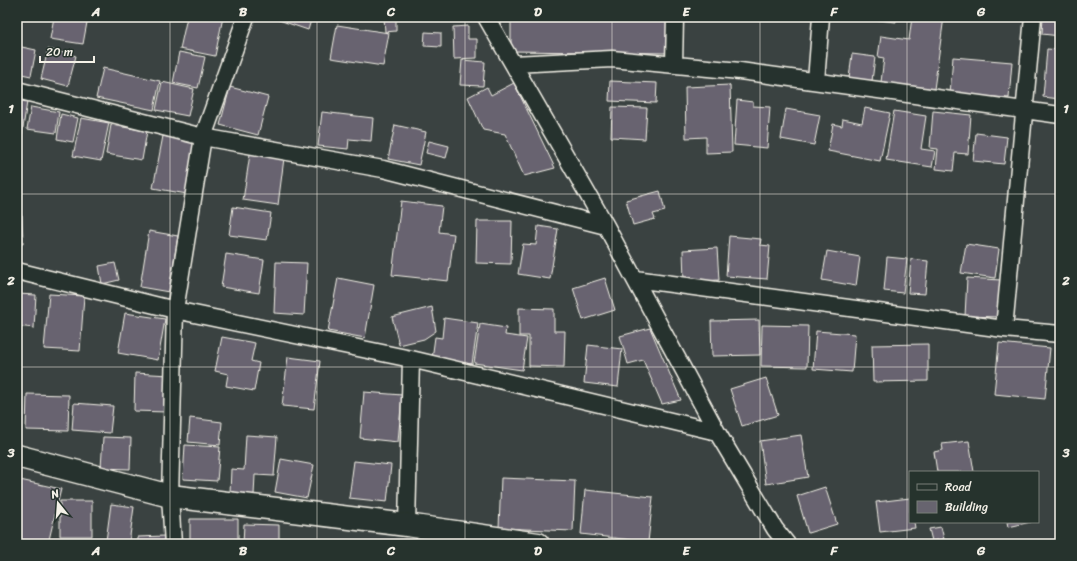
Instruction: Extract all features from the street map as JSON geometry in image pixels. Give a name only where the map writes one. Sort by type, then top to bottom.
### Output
[{"type":"street","points":[[173,544],[170,496],[175,310],[203,137],[246,17]]},
{"type":"street","points":[[486,17],[606,226],[717,432],[775,529],[787,544]]},
{"type":"street","points":[[674,65],[675,17]]},
{"type":"street","points":[[816,81],[821,17]]},
{"type":"street","points":[[1004,329],[1033,17]]},
{"type":"street","points":[[514,64],[612,59],[740,71],[1060,115]]},
{"type":"street","points":[[17,90],[203,137],[383,169],[606,226]]},
{"type":"street","points":[[17,271],[175,310],[411,359],[717,432]]},
{"type":"street","points":[[635,279],[1004,329],[1060,334]]},
{"type":"street","points":[[407,525],[411,359]]},
{"type":"street","points":[[17,456],[170,496],[407,525],[538,544]]},
{"type":"building","points":[[54,17],[88,17],[83,44],[50,39]]},
{"type":"building","points":[[187,17],[223,17],[215,56],[180,49]]},
{"type":"building","points":[[270,17],[312,17],[308,30]]},
{"type":"building","points":[[384,17],[396,17],[396,31],[385,32]]},
{"type":"building","points":[[511,17],[668,17],[667,53],[511,51]]},
{"type":"building","points":[[896,17],[896,22],[861,18]]},
{"type":"building","points":[[912,17],[944,17],[934,89],[881,82],[884,58],[878,57],[881,36],[909,40]]},
{"type":"building","points":[[1043,17],[1060,17],[1060,36],[1042,34]]},
{"type":"building","points":[[337,25],[389,33],[383,66],[331,58]]},
{"type":"building","points":[[468,26],[468,39],[477,39],[477,58],[454,59],[453,27]]},
{"type":"building","points":[[425,32],[441,33],[441,47],[424,46]]},
{"type":"building","points":[[17,46],[36,50],[31,76],[17,73]]},
{"type":"building","points":[[48,49],[76,56],[68,86],[41,79]]},
{"type":"building","points":[[1047,49],[1060,50],[1060,99],[1043,97]]},
{"type":"building","points":[[179,52],[205,57],[198,88],[173,83]]},
{"type":"building","points":[[852,54],[875,57],[872,81],[849,78]]},
{"type":"building","points":[[953,57],[1012,62],[1009,98],[950,94]]},
{"type":"building","points":[[462,60],[485,62],[483,86],[460,85]]},
{"type":"building","points":[[103,68],[160,81],[154,110],[96,98]]},
{"type":"building","points":[[610,81],[657,83],[656,103],[609,101]]},
{"type":"building","points":[[162,82],[194,89],[188,116],[156,110]]},
{"type":"building","points":[[514,83],[555,168],[524,176],[505,134],[483,130],[468,97],[487,87],[491,95]]},
{"type":"building","points":[[730,85],[732,152],[706,153],[706,137],[686,138],[685,87]]},
{"type":"building","points":[[230,87],[268,97],[258,135],[220,125]]},
{"type":"building","points":[[17,100],[27,102],[22,134],[17,133]]},
{"type":"building","points":[[737,100],[753,102],[753,106],[770,107],[767,148],[734,145]]},
{"type":"building","points":[[31,107],[59,112],[56,133],[27,129]]},
{"type":"building","points":[[612,107],[647,108],[645,139],[611,137]]},
{"type":"building","points":[[865,108],[890,113],[880,161],[828,151],[833,124],[842,126],[843,119],[862,123]]},
{"type":"building","points":[[786,109],[820,115],[814,145],[781,139]]},
{"type":"building","points":[[894,111],[926,116],[921,149],[935,151],[932,167],[886,160]]},
{"type":"building","points":[[933,111],[971,115],[968,154],[955,153],[953,171],[936,169],[938,149],[930,148]]},
{"type":"building","points":[[322,112],[373,118],[371,141],[349,139],[348,149],[318,146]]},
{"type":"building","points":[[61,114],[78,118],[73,142],[57,139]]},
{"type":"building","points":[[81,118],[109,123],[101,161],[73,156]]},
{"type":"building","points":[[111,125],[147,131],[142,160],[106,154]]},
{"type":"building","points":[[395,125],[426,132],[419,165],[388,159]]},
{"type":"building","points":[[976,133],[1007,137],[1004,164],[973,161]]},
{"type":"building","points":[[163,136],[197,143],[187,194],[153,188]]},
{"type":"building","points":[[429,141],[449,146],[446,158],[426,153]]},
{"type":"building","points":[[250,154],[284,158],[278,205],[243,200]]},
{"type":"building","points":[[660,191],[665,211],[653,214],[655,219],[633,225],[626,200]]},
{"type":"building","points":[[401,201],[442,206],[439,232],[454,234],[448,281],[392,275]]},
{"type":"building","points":[[233,207],[271,213],[267,240],[229,235]]},
{"type":"building","points":[[17,215],[22,215],[23,244],[17,244]]},
{"type":"building","points":[[477,221],[512,221],[511,264],[476,263]]},
{"type":"building","points":[[538,226],[558,229],[550,279],[518,274],[523,244],[536,245]]},
{"type":"building","points":[[149,231],[178,236],[169,292],[140,287]]},
{"type":"building","points":[[729,236],[761,239],[760,245],[770,246],[767,279],[726,276]]},
{"type":"building","points":[[966,244],[999,249],[995,278],[961,273]]},
{"type":"building","points":[[717,248],[719,280],[684,282],[683,250]]},
{"type":"building","points":[[827,251],[860,257],[856,286],[822,280]]},
{"type":"building","points":[[226,254],[264,260],[259,293],[221,287]]},
{"type":"building","points":[[887,257],[907,259],[903,293],[884,291]]},
{"type":"building","points":[[911,259],[928,261],[925,294],[908,293]]},
{"type":"building","points":[[276,262],[307,263],[304,315],[274,313]]},
{"type":"building","points":[[115,263],[119,280],[102,284],[99,266]]},
{"type":"building","points":[[338,278],[374,285],[365,338],[328,331]]},
{"type":"building","points":[[605,278],[615,310],[583,320],[573,288]]},
{"type":"building","points":[[967,278],[1001,280],[999,317],[965,316]]},
{"type":"building","points":[[17,294],[36,295],[34,328],[17,326]]},
{"type":"building","points":[[49,294],[84,296],[80,351],[44,349]]},
{"type":"building","points":[[432,307],[436,331],[424,339],[399,345],[392,317]]},
{"type":"building","points":[[519,308],[554,309],[554,331],[565,331],[564,367],[529,366],[529,336],[519,336]]},
{"type":"building","points":[[125,313],[165,319],[158,360],[118,353]]},
{"type":"building","points":[[444,318],[478,323],[472,364],[432,359],[435,337],[442,338]]},
{"type":"building","points":[[759,320],[760,355],[712,356],[711,321]]},
{"type":"building","points":[[480,324],[506,328],[505,335],[527,338],[522,370],[474,363]]},
{"type":"building","points":[[762,325],[808,326],[807,367],[761,366]]},
{"type":"building","points":[[650,328],[681,400],[662,404],[643,360],[628,364],[620,336]]},
{"type":"building","points":[[816,331],[855,334],[852,372],[813,369]]},
{"type":"building","points":[[222,337],[255,343],[251,361],[259,363],[254,391],[226,386],[228,374],[215,371]]},
{"type":"building","points":[[999,343],[1050,348],[1045,399],[994,394]]},
{"type":"building","points":[[928,344],[928,381],[873,382],[872,345]]},
{"type":"building","points":[[588,345],[622,349],[618,387],[584,383]]},
{"type":"building","points":[[288,357],[320,361],[314,409],[282,406]]},
{"type":"building","points":[[135,373],[169,375],[167,412],[134,411]]},
{"type":"building","points":[[766,378],[778,415],[742,426],[730,389]]},
{"type":"building","points":[[364,392],[402,395],[398,442],[360,438]]},
{"type":"building","points":[[27,394],[69,395],[68,431],[26,430]]},
{"type":"building","points":[[74,403],[113,406],[110,433],[72,430]]},
{"type":"building","points":[[190,418],[222,422],[220,445],[188,442]]},
{"type":"building","points":[[246,435],[277,437],[274,476],[255,475],[254,495],[230,493],[231,469],[244,470]]},
{"type":"building","points":[[801,435],[808,477],[766,484],[760,441]]},
{"type":"building","points":[[103,437],[131,438],[130,469],[101,468]]},
{"type":"building","points":[[969,441],[974,471],[937,471],[934,452],[943,450],[942,444]]},
{"type":"building","points":[[185,445],[220,447],[217,481],[183,479]]},
{"type":"building","points":[[281,459],[314,465],[307,498],[275,492]]},
{"type":"building","points":[[354,461],[391,465],[387,502],[349,498]]},
{"type":"building","points":[[501,478],[575,481],[573,531],[499,528]]},
{"type":"building","points":[[20,480],[61,489],[48,544],[29,544],[17,541],[17,493]]},
{"type":"building","points":[[825,487],[837,524],[808,533],[797,496]]},
{"type":"building","points":[[585,490],[653,497],[648,542],[581,534]]},
{"type":"building","points":[[909,498],[909,523],[914,523],[915,528],[880,532],[876,502]]},
{"type":"building","points":[[60,501],[92,501],[92,536],[60,536]]},
{"type":"building","points":[[111,504],[134,507],[129,543],[106,541]]},
{"type":"building","points":[[190,519],[238,519],[238,544],[190,544]]},
{"type":"building","points":[[1007,523],[1026,523],[1008,527]]},
{"type":"building","points":[[244,524],[279,525],[279,544],[243,544]]},
{"type":"building","points":[[941,527],[944,539],[932,541],[929,529]]},
{"type":"building","points":[[164,536],[164,544],[138,544],[138,537]]}]
